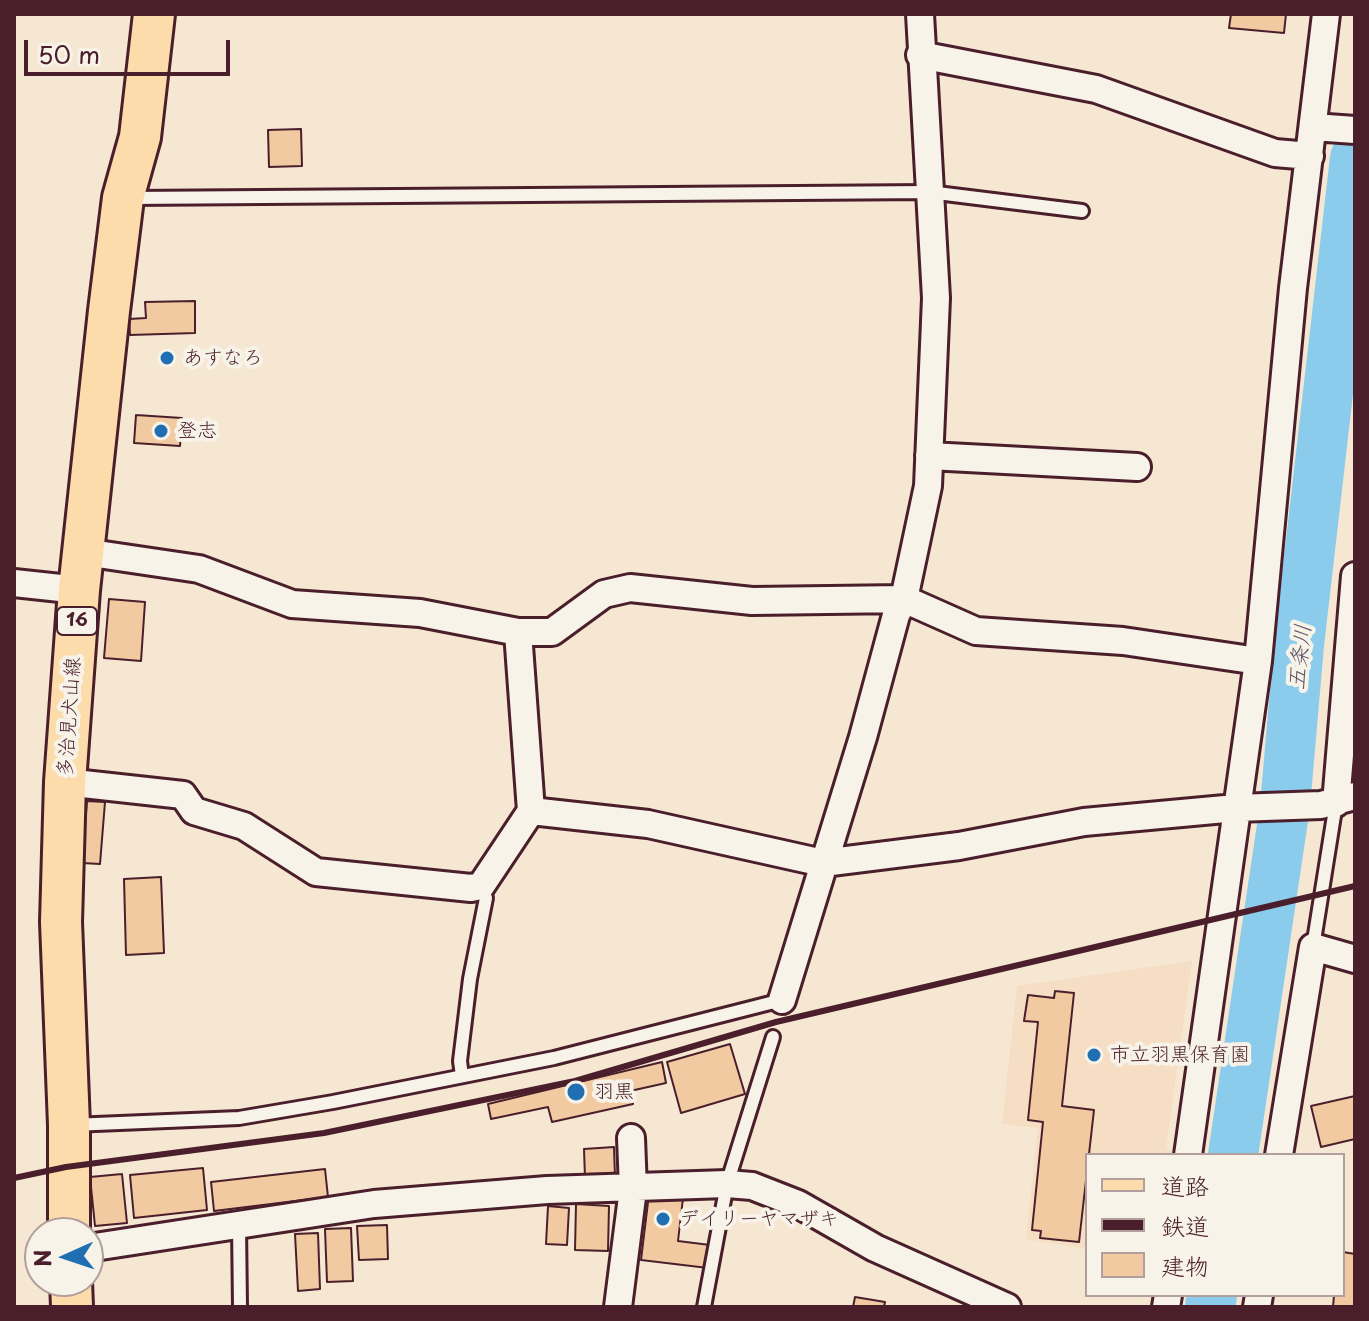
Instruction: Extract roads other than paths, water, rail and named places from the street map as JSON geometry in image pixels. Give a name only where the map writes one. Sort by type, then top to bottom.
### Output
[{"type":"main road","name":"多治見犬山線","points":[[69,1217],[69,1125],[61,922],[65,782],[81,571],[123,198],[140,137],[154,14]]},
{"type":"street","points":[[782,1000],[917,548],[929,456],[936,298],[920,14]]},
{"type":"street","points":[[1188,1153],[1242,808],[1326,14]]},
{"type":"street","points":[[920,55],[1096,89],[1275,153],[1310,156]]},
{"type":"street","points":[[1313,127],[1355,130]]},
{"type":"street","points":[[929,456],[1137,467]]},
{"type":"street","points":[[14,583],[81,571],[199,569],[292,604],[420,613],[518,632],[552,632],[604,594],[630,588],[752,601],[904,599],[976,631],[1123,641],[1258,661]]},
{"type":"street","points":[[531,811],[648,824],[823,863],[959,846],[1084,822],[1337,801],[1355,576]]},
{"type":"street","points":[[65,782],[183,795],[194,811],[244,826],[316,872],[471,888],[481,886],[531,811],[518,632]]},
{"type":"street","points":[[1279,1153],[1313,947],[1355,959]]},
{"type":"street","points":[[618,1307],[633,1189],[631,1138]]},
{"type":"street","points":[[104,1246],[374,1204],[547,1190],[633,1189],[678,1183],[727,1184],[752,1186],[798,1204],[875,1248],[1007,1307]]},
{"type":"lane","points":[[123,198],[929,192],[1082,211]]},
{"type":"lane","points":[[1313,947],[1337,801]]},
{"type":"lane","points":[[462,1076],[460,1061],[470,979],[486,898],[481,886]]},
{"type":"lane","points":[[69,1125],[239,1118],[554,1058],[782,1000]]},
{"type":"lane","points":[[704,1307],[727,1184],[773,1037]]},
{"type":"lane","points":[[239,1225],[240,1307]]},
{"type":"waterway","name":"五条川","points":[[1233,1153],[1285,806],[1299,645],[1355,158]]},
{"type":"waterway","name":"五条川","points":[[1210,1307],[1212,1297]]},
{"type":"railway","points":[[14,1178],[66,1167],[324,1133],[575,1081],[776,1022],[1355,886]]},
{"type":"place","name":"あすなろ","points":[[167,358]]},
{"type":"place","name":"登志","points":[[161,431]]},
{"type":"place","name":"市立羽黒保育園","points":[[1094,1055]]},
{"type":"place","name":"羽黒","points":[[576,1092]]},
{"type":"place","name":"デイリーヤマザキ","points":[[663,1219]]}]
